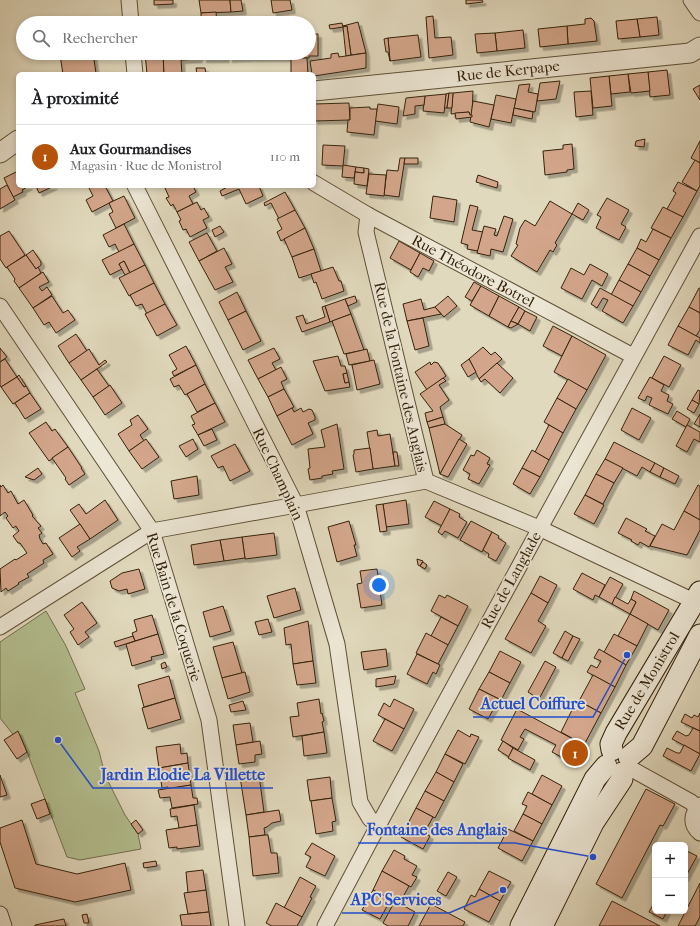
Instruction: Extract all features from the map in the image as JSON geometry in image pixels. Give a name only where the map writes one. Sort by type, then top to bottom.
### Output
[{"type":"main road","name":"Rue de Monistrol","points":[[542,926],[593,822],[622,779],[619,763],[611,744],[616,733],[698,599]]},
{"type":"main road","name":"Rue de Monistrol","points":[[521,926],[596,779],[642,746],[700,635]]},
{"type":"street","points":[[129,0],[130,16]]},
{"type":"street","points":[[691,0],[700,13]]},
{"type":"street","name":"Rue de Kerpape","points":[[316,91],[690,52],[700,47]]},
{"type":"street","points":[[134,60],[135,72]]},
{"type":"street","points":[[0,153],[16,141]]},
{"type":"street","name":"Rue Théodore Botrel","points":[[316,184],[368,215],[633,356]]},
{"type":"street","name":"Rue Champlain","points":[[136,188],[296,505],[336,644],[360,802],[370,819],[379,824]]},
{"type":"street","name":"Rue de la Fontaine des Anglais","points":[[368,215],[366,232],[426,481],[540,528],[698,599]]},
{"type":"street","name":"Rue de Langlade","points":[[328,925],[379,824],[633,356],[700,236]]},
{"type":"street","name":"Rue Bain de la Coquerie","points":[[0,306],[152,531],[209,720],[237,926]]},
{"type":"street","points":[[0,627],[152,531],[426,481]]},
{"type":"street","points":[[619,763],[699,806],[693,813],[692,819],[693,825],[700,833]]},
{"type":"street","points":[[0,914],[4,926]]},
{"type":"green space","points":[[46,611],[66,646],[85,689],[75,693],[99,751],[105,775],[125,815],[138,834],[141,849],[80,860],[67,857],[27,752],[0,718],[0,642]]},
{"type":"building","points":[[154,0],[173,0],[173,4],[154,5]]},
{"type":"building","points":[[199,0],[230,0],[231,12],[201,13]]},
{"type":"building","points":[[230,0],[241,0],[243,11],[231,12]]},
{"type":"building","points":[[271,0],[290,0],[292,10],[273,13]]},
{"type":"building","points":[[466,0],[482,0],[483,2],[466,4]]},
{"type":"building","points":[[216,12],[216,16],[201,16],[201,13]]},
{"type":"building","points":[[433,16],[435,38],[451,37],[453,55],[429,58],[426,17]]},
{"type":"building","points":[[657,17],[659,35],[640,37],[637,19]]},
{"type":"building","points":[[591,18],[594,21],[597,41],[568,44],[567,26],[585,24],[585,19]]},
{"type":"building","points":[[637,19],[640,37],[618,39],[616,21]]},
{"type":"building","points":[[358,22],[366,53],[351,55],[347,26],[343,26]]},
{"type":"building","points":[[342,23],[343,27],[330,29],[329,25]]},
{"type":"building","points":[[347,26],[351,55],[346,56],[343,27]]},
{"type":"building","points":[[567,26],[568,44],[540,47],[538,29]]},
{"type":"building","points":[[523,30],[525,48],[497,51],[495,33]]},
{"type":"building","points":[[495,33],[497,51],[477,53],[475,34]]},
{"type":"building","points":[[316,34],[318,34],[318,56],[316,56]]},
{"type":"building","points":[[418,35],[421,57],[390,61],[388,38]]},
{"type":"building","points":[[388,38],[390,61],[388,52],[386,52],[384,39]]},
{"type":"building","points":[[338,53],[339,57],[366,53],[366,68],[316,76],[316,72],[312,72],[310,61],[331,58],[331,54]]},
{"type":"building","points":[[61,60],[94,60],[96,72],[63,72]]},
{"type":"building","points":[[146,60],[163,60],[164,72],[147,72]]},
{"type":"building","points":[[163,60],[181,60],[182,72],[164,72]]},
{"type":"building","points":[[291,60],[307,60],[308,72],[291,72]]},
{"type":"building","points":[[196,68],[205,68],[206,72],[197,72]]},
{"type":"building","points":[[667,70],[670,95],[650,97],[648,72]]},
{"type":"building","points":[[648,72],[650,91],[631,93],[628,74]]},
{"type":"building","points":[[628,74],[630,92],[611,94],[609,76]]},
{"type":"building","points":[[609,76],[612,106],[593,108],[590,78]]},
{"type":"building","points":[[560,81],[556,99],[537,101],[540,83]]},
{"type":"building","points":[[530,84],[528,92],[538,94],[535,112],[514,108],[519,85]]},
{"type":"building","points":[[700,85],[700,100],[693,89]]},
{"type":"building","points":[[473,91],[472,115],[470,115],[469,112],[451,114],[453,93]]},
{"type":"building","points":[[591,91],[593,115],[576,117],[574,92]]},
{"type":"building","points":[[449,93],[447,108],[444,108],[446,94]]},
{"type":"building","points":[[449,93],[453,93],[452,108],[447,108]]},
{"type":"building","points":[[446,94],[444,113],[423,111],[425,96]]},
{"type":"building","points":[[496,95],[516,99],[511,123],[491,119]]},
{"type":"building","points":[[425,96],[424,105],[415,106],[415,114],[403,116],[406,98]]},
{"type":"building","points":[[473,101],[494,105],[489,127],[470,122]]},
{"type":"building","points":[[349,103],[350,120],[316,121],[316,104]]},
{"type":"building","points":[[378,104],[399,107],[397,124],[375,121]]},
{"type":"building","points":[[370,107],[370,109],[377,109],[374,135],[347,132],[348,120],[350,120],[350,108]]},
{"type":"building","points":[[514,108],[533,112],[532,119],[513,115]]},
{"type":"building","points":[[469,112],[472,117],[456,119],[455,113]]},
{"type":"building","points":[[645,139],[644,147],[635,146],[636,141]]},
{"type":"building","points":[[700,141],[700,163],[691,158]]},
{"type":"building","points":[[572,144],[574,169],[567,170],[567,172],[545,175],[543,151],[563,149],[563,145]]},
{"type":"building","points":[[323,145],[345,146],[343,166],[322,165]]},
{"type":"building","points":[[400,158],[405,158],[399,197],[384,195],[387,170],[398,171]]},
{"type":"building","points":[[405,158],[418,158],[418,164],[404,164]]},
{"type":"building","points":[[695,160],[700,163],[700,186],[697,191],[682,182]]},
{"type":"building","points":[[343,165],[356,167],[354,178],[342,177]]},
{"type":"building","points":[[356,167],[364,168],[364,173],[355,172]]},
{"type":"building","points":[[364,168],[369,169],[367,186],[354,184],[355,172],[364,173]]},
{"type":"building","points":[[16,172],[16,188],[26,188],[22,190],[23,192],[13,197],[4,178]]},
{"type":"building","points":[[369,174],[386,175],[384,196],[366,194]]},
{"type":"building","points":[[478,175],[498,182],[497,188],[476,182]]},
{"type":"building","points":[[678,182],[697,191],[683,217],[667,209],[676,193],[673,191]]},
{"type":"building","points":[[7,185],[15,200],[0,209],[0,189]]},
{"type":"building","points":[[37,188],[50,188],[39,193]]},
{"type":"building","points":[[89,188],[106,188],[113,201],[92,212],[86,200],[93,196]]},
{"type":"building","points":[[165,188],[194,188],[196,192],[189,196],[193,204],[177,212],[173,204],[171,206],[166,198],[169,197]]},
{"type":"building","points":[[225,188],[260,188],[263,196],[246,204],[239,189],[222,196],[220,191]]},
{"type":"building","points":[[285,192],[295,210],[279,219],[271,203],[265,206],[264,203]]},
{"type":"building","points":[[124,196],[135,218],[116,228],[109,214],[113,212],[109,203]]},
{"type":"building","points":[[433,196],[457,200],[454,222],[430,218]]},
{"type":"building","points":[[607,198],[629,210],[621,224],[626,227],[619,240],[596,228],[601,217],[597,215]]},
{"type":"building","points":[[550,201],[572,214],[555,243],[557,245],[553,252],[550,250],[537,272],[511,256],[518,245],[516,244],[520,228],[525,220],[535,226]]},
{"type":"building","points":[[197,202],[201,210],[204,208],[209,217],[203,220],[207,228],[190,237],[186,229],[183,230],[179,221],[181,220],[177,212]]},
{"type":"building","points":[[578,203],[589,210],[583,220],[572,214]]},
{"type":"building","points":[[470,205],[478,207],[472,230],[483,232],[478,251],[467,249],[468,245],[461,243]]},
{"type":"building","points":[[663,207],[683,217],[671,238],[651,228]]},
{"type":"building","points":[[295,210],[305,228],[281,241],[277,232],[282,229],[277,219]]},
{"type":"building","points":[[504,216],[513,219],[503,252],[491,249],[490,256],[477,253],[484,226],[496,229],[494,235],[497,236]]},
{"type":"building","points":[[124,224],[134,244],[119,252],[115,244],[109,247],[103,235]]},
{"type":"building","points":[[220,226],[224,232],[215,237],[212,230]]},
{"type":"building","points":[[305,228],[314,249],[292,257],[284,239]]},
{"type":"building","points":[[653,229],[671,238],[659,260],[637,248],[641,239],[646,242]]},
{"type":"building","points":[[9,231],[25,255],[6,268],[0,259],[0,236]]},
{"type":"building","points":[[207,233],[217,251],[199,261],[189,242]]},
{"type":"building","points":[[399,241],[420,253],[411,270],[390,258]]},
{"type":"building","points":[[134,244],[145,265],[130,273],[124,261],[119,264],[122,269],[110,275],[102,260]]},
{"type":"building","points":[[224,248],[232,264],[225,267],[233,282],[215,290],[199,261]]},
{"type":"building","points":[[637,248],[659,260],[650,276],[628,264]]},
{"type":"building","points":[[314,249],[321,271],[299,278],[292,257]]},
{"type":"building","points":[[33,250],[41,262],[41,265],[36,269],[26,255]]},
{"type":"building","points":[[420,253],[434,261],[429,271],[423,268],[418,277],[410,272]]},
{"type":"building","points":[[26,255],[36,269],[38,267],[41,273],[19,288],[7,267]]},
{"type":"building","points":[[124,261],[130,273],[125,275],[119,264]]},
{"type":"building","points":[[590,264],[608,274],[602,286],[592,280],[582,299],[561,288],[571,268],[584,275]]},
{"type":"building","points":[[628,264],[650,276],[641,292],[619,280]]},
{"type":"building","points":[[145,265],[154,283],[129,296],[119,278]]},
{"type":"building","points":[[333,267],[339,281],[341,281],[344,291],[322,299],[316,282],[314,283],[311,274]]},
{"type":"building","points":[[43,272],[49,282],[39,287],[42,291],[47,287],[52,295],[33,308],[19,288]]},
{"type":"building","points":[[619,280],[641,292],[633,306],[611,295]]},
{"type":"building","points":[[474,282],[481,286],[472,301],[465,297]]},
{"type":"building","points":[[154,283],[165,304],[147,314],[142,304],[136,306],[130,295]]},
{"type":"building","points":[[481,286],[499,296],[489,316],[470,305]]},
{"type":"building","points":[[600,288],[633,306],[623,323],[602,311],[608,300],[603,298],[597,308],[591,304]]},
{"type":"building","points":[[700,288],[700,313],[689,307]]},
{"type":"building","points":[[237,292],[246,311],[228,320],[219,302]]},
{"type":"building","points":[[52,296],[63,313],[68,310],[75,320],[56,333],[49,322],[44,325],[33,308]]},
{"type":"building","points":[[355,296],[357,302],[348,306],[345,299]]},
{"type":"building","points":[[448,296],[457,306],[444,317],[435,307]]},
{"type":"building","points":[[499,296],[519,307],[508,327],[489,316]]},
{"type":"building","points":[[345,299],[351,314],[330,322],[325,306]]},
{"type":"building","points":[[421,299],[424,310],[435,307],[441,314],[407,321],[403,304]]},
{"type":"building","points":[[165,304],[177,325],[157,336],[145,314]]},
{"type":"building","points":[[325,306],[330,322],[302,332],[296,317],[303,315],[306,324],[325,317],[322,307]]},
{"type":"building","points":[[519,307],[525,311],[518,324],[511,321]]},
{"type":"building","points":[[689,307],[700,313],[700,330],[696,336],[678,326]]},
{"type":"building","points":[[246,311],[261,341],[243,350],[228,320]]},
{"type":"building","points":[[525,311],[537,317],[530,331],[518,324]]},
{"type":"building","points":[[351,314],[364,350],[344,354],[332,321]]},
{"type":"building","points":[[423,318],[429,346],[415,350],[407,321]]},
{"type":"building","points":[[511,321],[518,324],[511,328],[508,327]]},
{"type":"building","points":[[553,326],[572,336],[562,356],[543,346]]},
{"type":"building","points":[[678,326],[700,338],[700,343],[696,340],[688,355],[668,345]]},
{"type":"building","points":[[76,334],[87,351],[69,363],[58,346]]},
{"type":"building","points":[[572,336],[606,355],[587,390],[554,372]]},
{"type":"building","points":[[186,346],[196,365],[174,376],[172,372],[177,369],[169,355]]},
{"type":"building","points":[[483,347],[491,355],[495,352],[502,359],[479,379],[469,359]]},
{"type":"building","points":[[0,348],[7,357],[0,362]]},
{"type":"building","points":[[274,348],[280,359],[272,363],[276,370],[258,379],[248,360]]},
{"type":"building","points":[[89,349],[99,365],[105,360],[107,362],[81,380],[69,363]]},
{"type":"building","points":[[367,349],[370,361],[349,365],[346,354]]},
{"type":"building","points":[[338,356],[341,366],[345,366],[347,373],[343,374],[345,383],[349,382],[350,387],[325,391],[313,361]]},
{"type":"building","points":[[664,356],[681,365],[669,387],[652,378]]},
{"type":"building","points":[[5,359],[17,377],[1,387],[0,362]]},
{"type":"building","points":[[469,359],[476,372],[468,377],[461,365]]},
{"type":"building","points":[[374,360],[380,384],[357,390],[352,365]]},
{"type":"building","points":[[430,362],[431,365],[434,362],[438,363],[446,376],[427,390],[415,372]]},
{"type":"building","points":[[497,363],[513,378],[500,393],[485,379],[481,382],[479,379]]},
{"type":"building","points":[[196,365],[205,384],[185,395],[179,385],[174,387],[170,379]]},
{"type":"building","points":[[281,367],[287,379],[281,382],[284,389],[268,397],[258,379]]},
{"type":"building","points":[[97,369],[109,386],[93,397],[81,380]]},
{"type":"building","points":[[347,373],[349,382],[345,383],[343,374]]},
{"type":"building","points":[[19,375],[26,386],[24,387],[17,377]]},
{"type":"building","points":[[17,377],[24,387],[26,386],[30,393],[13,404],[1,387]]},
{"type":"building","points":[[650,377],[664,385],[661,391],[669,395],[667,401],[673,404],[668,414],[649,405],[652,398],[647,396],[645,401],[638,398]]},
{"type":"building","points":[[443,378],[446,381],[439,385],[449,400],[440,407],[443,417],[427,422],[425,413],[433,411],[420,394]]},
{"type":"building","points":[[568,379],[587,390],[576,409],[557,398]]},
{"type":"building","points":[[205,384],[215,403],[197,412],[187,394]]},
{"type":"building","points":[[110,385],[122,403],[105,415],[93,397]]},
{"type":"building","points":[[284,389],[294,407],[277,416],[268,397]]},
{"type":"building","points":[[698,390],[700,391],[699,404],[692,400]]},
{"type":"building","points":[[30,393],[41,409],[25,419],[15,403]]},
{"type":"building","points":[[557,398],[576,409],[563,433],[544,422]]},
{"type":"building","points":[[692,400],[699,404],[694,413],[687,409]]},
{"type":"building","points":[[215,403],[225,422],[198,435],[192,425],[195,424],[191,416]]},
{"type":"building","points":[[292,408],[294,412],[301,408],[303,412],[309,409],[312,410],[315,420],[308,423],[313,434],[292,445],[277,416]]},
{"type":"building","points":[[632,408],[651,418],[639,440],[621,430]]},
{"type":"building","points":[[677,411],[690,419],[686,427],[672,419]]},
{"type":"building","points":[[700,414],[700,427],[694,424]]},
{"type":"building","points":[[138,415],[148,429],[140,435],[144,441],[129,451],[118,434],[132,425],[130,420]]},
{"type":"building","points":[[443,417],[445,424],[429,428],[427,422]]},
{"type":"building","points":[[46,422],[52,431],[55,429],[68,447],[49,461],[29,433]]},
{"type":"building","points":[[337,424],[344,469],[332,471],[333,474],[322,476],[322,478],[310,480],[308,469],[310,468],[308,449],[325,447],[321,430]]},
{"type":"building","points":[[445,424],[462,435],[440,474],[429,428]]},
{"type":"building","points":[[549,425],[563,433],[549,460],[535,452]]},
{"type":"building","points":[[687,425],[700,432],[700,442],[694,439],[687,452],[676,446]]},
{"type":"building","points":[[212,429],[217,440],[204,446],[198,435]]},
{"type":"building","points":[[377,430],[378,436],[390,434],[395,466],[373,469],[367,432]]},
{"type":"building","points":[[146,439],[159,457],[142,469],[129,451]]},
{"type":"building","points":[[193,439],[198,449],[186,457],[179,446]]},
{"type":"building","points":[[459,439],[467,444],[448,477],[440,474]]},
{"type":"building","points":[[614,442],[655,463],[650,472],[642,467],[637,476],[605,459]]},
{"type":"building","points":[[235,444],[250,471],[230,481],[223,466],[218,468],[211,456]]},
{"type":"building","points":[[68,447],[85,474],[69,485],[52,458]]},
{"type":"building","points":[[370,448],[373,469],[356,472],[353,455],[354,450]]},
{"type":"building","points":[[477,450],[490,458],[487,464],[490,465],[479,484],[468,479],[470,474],[463,470],[471,455],[474,456]]},
{"type":"building","points":[[532,450],[549,460],[540,477],[522,468]]},
{"type":"building","points":[[393,452],[397,452],[399,466],[395,466]]},
{"type":"building","points":[[605,459],[623,468],[614,483],[596,474]]},
{"type":"building","points":[[655,463],[664,468],[660,477],[650,472]]},
{"type":"building","points":[[38,468],[42,474],[34,480],[25,477]]},
{"type":"building","points":[[522,468],[540,477],[530,494],[513,484]]},
{"type":"building","points":[[664,468],[679,476],[675,484],[660,477]]},
{"type":"building","points":[[596,474],[614,483],[603,504],[585,495]]},
{"type":"building","points":[[197,476],[199,495],[174,499],[171,481]]},
{"type":"building","points":[[0,485],[1,487],[3,485],[8,493],[11,491],[18,504],[24,500],[33,515],[32,516],[41,526],[38,528],[42,533],[39,535],[40,539],[43,544],[46,543],[53,554],[43,560],[44,563],[27,574],[29,577],[8,591],[6,588],[1,592],[0,569],[27,553],[13,536],[19,531],[16,526],[13,528],[6,518],[8,516],[5,512],[0,516]]},
{"type":"building","points":[[698,485],[700,486],[700,520],[684,511]]},
{"type":"building","points":[[585,495],[604,505],[594,524],[574,514]]},
{"type":"building","points":[[105,500],[118,520],[90,539],[70,510],[79,504],[86,514]]},
{"type":"building","points":[[406,500],[409,524],[386,527],[383,504]]},
{"type":"building","points":[[434,501],[450,509],[442,526],[425,517]]},
{"type":"building","points":[[383,504],[387,531],[380,532],[376,505]]},
{"type":"building","points":[[450,509],[460,514],[459,517],[467,522],[458,538],[445,531],[442,535],[438,532]]},
{"type":"building","points":[[684,511],[700,520],[700,530],[687,555],[650,546],[662,524],[674,530]]},
{"type":"building","points":[[626,518],[647,529],[645,531],[655,536],[649,547],[640,542],[638,545],[631,541],[632,540],[618,533]]},
{"type":"building","points":[[349,521],[356,545],[354,545],[357,556],[337,562],[328,527]]},
{"type":"building","points":[[471,521],[492,532],[482,552],[460,540]]},
{"type":"building","points":[[80,524],[90,539],[77,547],[80,551],[72,557],[59,538]]},
{"type":"building","points":[[492,532],[506,543],[496,561],[488,557],[489,554],[483,550]]},
{"type":"building","points":[[274,533],[277,555],[245,559],[242,537]]},
{"type":"building","points":[[242,537],[245,558],[224,561],[220,540]]},
{"type":"building","points":[[220,540],[224,561],[194,565],[191,545]]},
{"type":"building","points":[[417,559],[423,561],[420,566],[418,565]]},
{"type":"building","points":[[423,562],[427,565],[425,569],[420,566]]},
{"type":"building","points":[[139,569],[145,589],[128,594],[127,589],[119,591],[112,588],[110,581],[122,573]]},
{"type":"building","points":[[377,569],[382,605],[361,608],[357,584],[362,583],[360,571]]},
{"type":"building","points":[[582,573],[605,585],[599,597],[595,595],[593,600],[573,589]]},
{"type":"building","points":[[540,576],[557,585],[548,603],[531,593]]},
{"type":"building","points":[[610,577],[623,584],[612,604],[599,597]]},
{"type":"building","points":[[295,588],[301,610],[274,618],[267,596]]},
{"type":"building","points":[[634,591],[669,610],[658,630],[630,614],[636,602],[631,599]]},
{"type":"building","points":[[531,593],[548,603],[538,621],[546,626],[531,653],[505,639]]},
{"type":"building","points":[[439,595],[445,598],[447,595],[468,606],[458,626],[431,611]]},
{"type":"building","points":[[615,597],[628,604],[631,599],[636,602],[630,614],[612,604]]},
{"type":"building","points":[[82,602],[97,623],[85,632],[89,637],[78,645],[70,632],[74,629],[64,615]]},
{"type":"building","points":[[223,606],[231,631],[210,637],[203,612]]},
{"type":"building","points":[[630,614],[648,624],[637,646],[618,636]]},
{"type":"building","points":[[152,615],[158,634],[135,641],[132,633],[137,631],[134,620]]},
{"type":"building","points":[[441,617],[458,626],[448,645],[431,636]]},
{"type":"building","points":[[268,619],[272,632],[259,635],[255,622]]},
{"type":"building","points":[[308,621],[313,661],[293,664],[291,644],[286,645],[284,628]]},
{"type":"building","points":[[565,631],[573,636],[562,658],[553,653]]},
{"type":"building","points":[[426,633],[448,645],[438,664],[416,653]]},
{"type":"building","points":[[158,634],[164,654],[151,657],[152,660],[132,666],[126,644]]},
{"type":"building","points":[[614,634],[637,646],[626,665],[604,652]]},
{"type":"building","points":[[133,636],[135,641],[116,647],[114,642]]},
{"type":"building","points":[[573,636],[580,639],[568,661],[562,658]]},
{"type":"building","points":[[233,642],[242,673],[222,678],[213,647]]},
{"type":"building","points":[[386,649],[388,666],[364,670],[361,652]]},
{"type":"building","points":[[599,649],[626,665],[615,687],[587,672],[591,665],[597,668],[601,661],[594,658]]},
{"type":"building","points":[[500,651],[521,662],[510,683],[489,672]]},
{"type":"building","points":[[417,654],[440,665],[436,674],[433,672],[427,684],[407,674]]},
{"type":"building","points":[[313,661],[316,683],[297,685],[293,664]]},
{"type":"building","points":[[545,661],[556,667],[539,699],[528,692]]},
{"type":"building","points":[[165,662],[167,667],[162,669],[161,664]]},
{"type":"building","points":[[245,672],[250,692],[228,699],[222,678]]},
{"type":"building","points":[[489,672],[510,683],[501,700],[479,689]]},
{"type":"building","points":[[593,675],[615,687],[601,713],[579,701]]},
{"type":"building","points":[[169,676],[175,698],[144,707],[138,685]]},
{"type":"building","points":[[396,676],[394,684],[376,687],[376,679]]},
{"type":"building","points":[[479,689],[499,699],[488,719],[469,709]]},
{"type":"building","points":[[175,698],[181,719],[148,729],[142,708]]},
{"type":"building","points":[[319,699],[321,714],[322,713],[324,721],[322,722],[324,732],[293,737],[290,717],[299,716],[297,703]]},
{"type":"building","points":[[394,699],[414,709],[404,729],[378,715],[384,703],[390,707]]},
{"type":"building","points":[[577,700],[601,713],[584,745],[561,732]]},
{"type":"building","points":[[243,701],[246,710],[231,712],[229,705]]},
{"type":"building","points":[[517,709],[584,745],[574,764],[552,752],[556,745],[525,729],[520,737],[524,739],[518,750],[501,740]]},
{"type":"building","points":[[700,713],[700,731],[681,722],[685,714],[692,718],[694,715],[698,717]]},
{"type":"building","points":[[385,719],[404,729],[392,751],[373,741]]},
{"type":"building","points":[[250,723],[253,742],[236,745],[233,725]]},
{"type":"building","points":[[693,728],[700,731],[700,754],[672,739],[677,731],[686,736],[689,735]]},
{"type":"building","points":[[458,730],[470,737],[471,734],[479,737],[465,764],[445,754]]},
{"type":"building","points":[[18,731],[27,752],[17,759],[4,740]]},
{"type":"building","points":[[324,732],[327,753],[304,756],[302,736]]},
{"type":"building","points":[[260,741],[262,754],[255,755],[255,762],[239,764],[236,745]]},
{"type":"building","points":[[503,741],[513,748],[509,757],[498,750]]},
{"type":"building","points":[[180,744],[181,754],[187,753],[188,763],[159,768],[156,747]]},
{"type":"building","points":[[684,745],[700,754],[691,771],[663,756],[667,748],[680,753]]},
{"type":"building","points":[[513,748],[535,760],[530,770],[508,758]]},
{"type":"building","points":[[445,754],[463,764],[454,782],[436,772]]},
{"type":"building","points":[[188,763],[191,785],[168,789],[168,787],[162,788],[159,768]]},
{"type":"building","points":[[436,772],[454,782],[444,801],[425,791]]},
{"type":"building","points":[[0,775],[7,795],[0,797]]},
{"type":"building","points":[[259,775],[264,812],[246,815],[240,777]]},
{"type":"building","points":[[542,775],[562,786],[552,805],[532,794]]},
{"type":"building","points":[[330,777],[332,798],[310,801],[307,780]]},
{"type":"building","points":[[191,785],[193,798],[197,798],[198,804],[172,808],[170,797],[160,798],[158,790]]},
{"type":"building","points":[[646,789],[675,804],[663,826],[660,825],[622,898],[596,884]]},
{"type":"building","points":[[425,791],[444,801],[435,818],[416,808]]},
{"type":"building","points":[[528,792],[552,805],[542,824],[523,814],[527,806],[522,804]]},
{"type":"building","points":[[332,798],[336,821],[332,822],[333,831],[316,834],[311,801]]},
{"type":"building","points":[[45,799],[50,814],[37,819],[31,804]]},
{"type":"building","points":[[194,805],[197,825],[179,828],[177,816],[171,817],[170,809]]},
{"type":"building","points":[[416,808],[433,817],[424,833],[430,836],[423,849],[401,837]]},
{"type":"building","points":[[279,810],[281,821],[272,823],[264,828],[265,835],[249,837],[246,815]]},
{"type":"building","points":[[523,814],[542,824],[533,841],[514,831]]},
{"type":"building","points":[[22,820],[36,864],[77,874],[125,863],[131,890],[75,902],[15,888],[0,842],[0,828]]},
{"type":"building","points":[[136,820],[143,830],[138,834],[131,824]]},
{"type":"building","points":[[197,825],[200,846],[177,849],[177,847],[169,848],[166,830]]},
{"type":"building","points":[[508,829],[533,841],[522,861],[498,848]]},
{"type":"building","points":[[268,835],[271,853],[277,853],[279,873],[253,876],[249,837]]},
{"type":"building","points":[[312,843],[335,856],[325,876],[306,867],[311,857],[305,854]]},
{"type":"building","points":[[394,850],[405,856],[404,859],[417,866],[412,875],[417,877],[411,887],[382,871]]},
{"type":"building","points":[[688,852],[697,856],[688,872]]},
{"type":"building","points":[[156,861],[157,866],[144,868],[143,863]]},
{"type":"building","points":[[203,870],[206,890],[188,893],[186,872]]},
{"type":"building","points":[[382,871],[409,886],[399,904],[373,890]]},
{"type":"building","points":[[489,871],[511,882],[500,901],[479,889]]},
{"type":"building","points":[[448,872],[457,877],[446,896],[437,891]]},
{"type":"building","points":[[300,877],[316,886],[310,897],[312,898],[302,917],[284,908]]},
{"type":"building","points":[[700,883],[700,917],[695,926],[678,926],[684,914],[688,914],[688,906]]},
{"type":"building","points":[[479,889],[500,901],[489,922],[464,909],[471,895],[475,897]]},
{"type":"building","points":[[206,890],[209,912],[188,914],[184,893]]},
{"type":"building","points":[[373,890],[391,899],[380,919],[362,910]]},
{"type":"building","points":[[395,901],[415,912],[408,926],[388,926],[383,923]]},
{"type":"building","points":[[612,901],[660,926],[599,926]]},
{"type":"building","points":[[276,903],[302,917],[297,926],[272,926],[266,923]]},
{"type":"building","points":[[431,904],[465,922],[463,926],[419,926]]},
{"type":"building","points":[[652,906],[652,914],[649,912]]},
{"type":"building","points":[[209,912],[211,926],[182,926],[180,915]]},
{"type":"building","points":[[87,914],[89,923],[84,923],[82,915]]},
{"type":"building","points":[[653,914],[666,914],[663,919]]},
{"type":"building","points":[[64,919],[66,926],[35,926],[35,925]]},
{"type":"place","name":"Actuel Coiffure","points":[[627,655]]},
{"type":"place","name":"Jardin Elodie La Villette","points":[[58,740]]},
{"type":"place","name":"Aux Gourmandises","points":[[575,753]]},
{"type":"place","name":"Fontaine des Anglais","points":[[593,857]]},
{"type":"place","name":"APC Services","points":[[503,890]]}]
